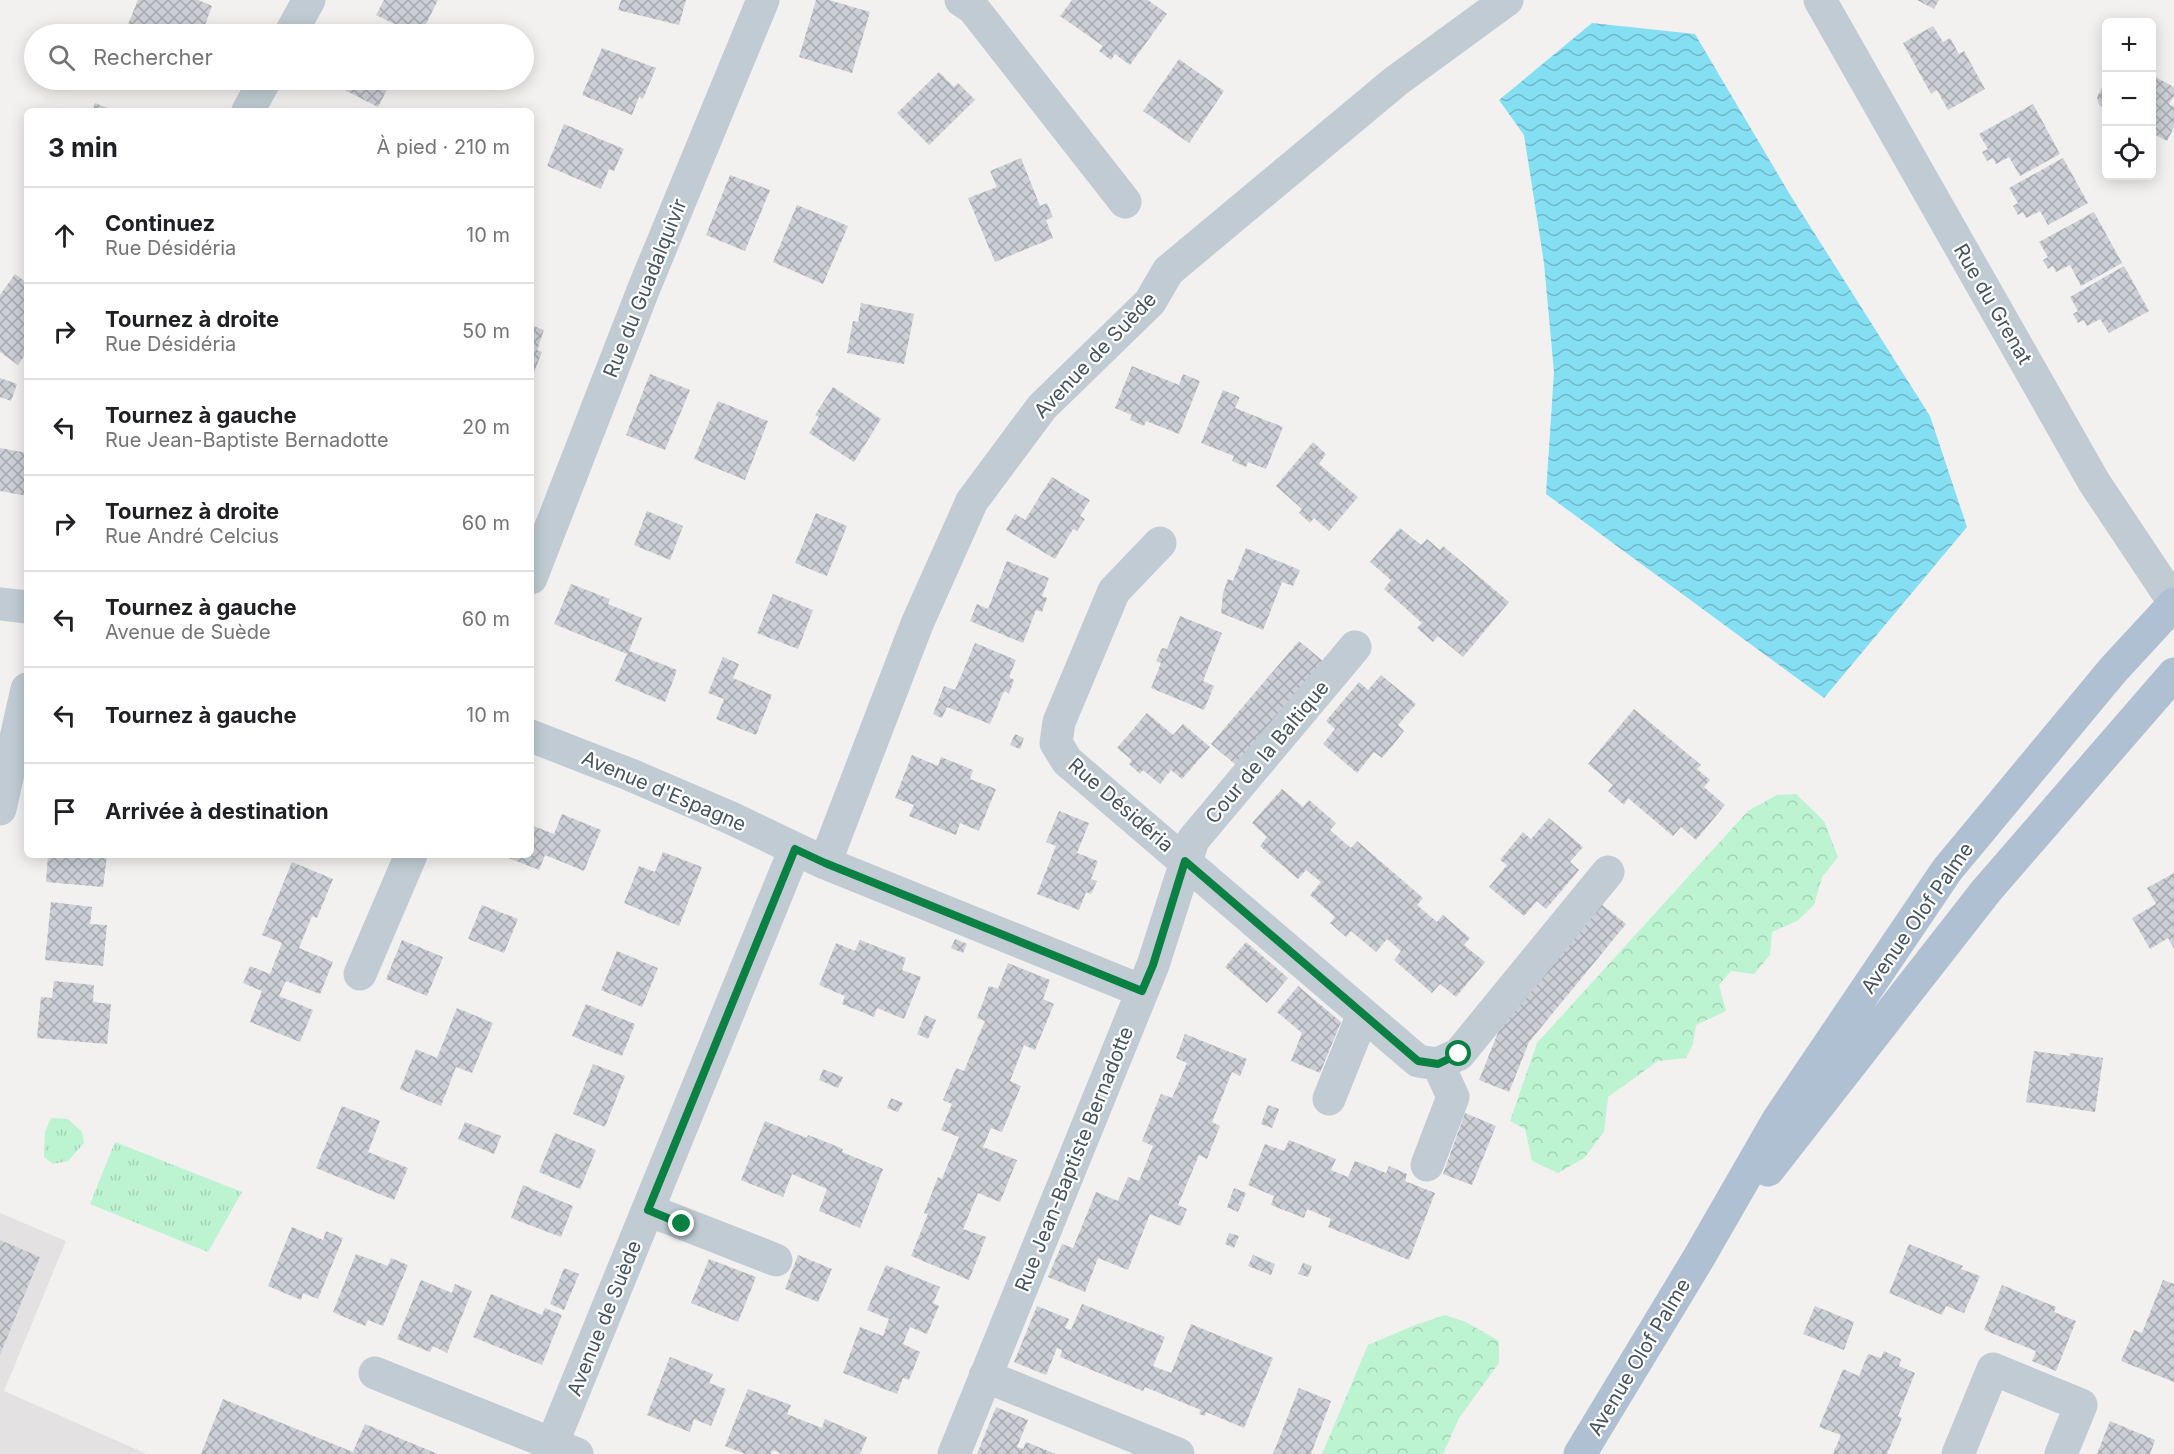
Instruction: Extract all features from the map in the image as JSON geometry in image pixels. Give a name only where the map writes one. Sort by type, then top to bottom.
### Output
[{"type":"main road","name":"Avenue Olof Palme","points":[[1580,1454],[1698,1259],[1778,1120],[1947,870],[2113,670],[2174,603]]},
{"type":"main road","name":"Avenue Olof Palme","points":[[1698,1259],[1986,891],[2174,674]]},
{"type":"street","points":[[296,24],[309,0]]},
{"type":"street","name":"Rue du Guadalquivir","points":[[534,570],[644,288],[763,0]]},
{"type":"street","points":[[961,0],[973,8],[1125,202]]},
{"type":"street","name":"Avenue de Suède","points":[[825,863],[916,624],[972,501],[1042,407],[1150,302],[1168,271],[1396,81],[1508,0]]},
{"type":"street","name":"Rue du Grenat","points":[[1820,0],[2094,483],[2174,603]]},
{"type":"street","points":[[250,108],[260,90]]},
{"type":"street","name":"Rue Désidéria","points":[[1160,543],[1114,591],[1059,722],[1056,743],[1067,761],[1418,1061],[1438,1064]]},
{"type":"street","points":[[0,604],[24,607]]},
{"type":"street","name":"Cour de la Baltique","points":[[1185,861],[1193,840],[1354,647]]},
{"type":"street","points":[[0,809],[24,702]]},
{"type":"street","name":"Avenue d'Espagne","points":[[534,737],[631,775],[731,818],[825,863],[1142,991]]},
{"type":"street","name":"Avenue de Suède","points":[[559,1451],[648,1210],[795,849]]},
{"type":"street","points":[[360,974],[410,858]]},
{"type":"street","name":"Rue Jean-Baptiste Bernadotte","points":[[954,1454],[1153,965],[1185,861]]},
{"type":"street","points":[[1427,1165],[1454,1097],[1438,1064],[1459,1054],[1608,872]]},
{"type":"street","points":[[1329,1099],[1363,1014]]},
{"type":"street","points":[[648,1210],[776,1260]]},
{"type":"street","points":[[1958,1454],[1993,1369],[2081,1404],[2061,1454]]},
{"type":"street","points":[[375,1373],[559,1451]]},
{"type":"street","points":[[985,1376],[1178,1454]]},
{"type":"shaded area","points":[[0,1213],[66,1241],[4,1391],[147,1454],[0,1454]]},
{"type":"green space","points":[[1796,794],[1824,821],[1838,857],[1822,877],[1814,905],[1797,921],[1772,932],[1770,955],[1754,974],[1731,971],[1719,985],[1726,1011],[1696,1025],[1693,1044],[1686,1058],[1658,1061],[1608,1097],[1604,1132],[1584,1158],[1558,1173],[1532,1161],[1525,1129],[1510,1121],[1537,1043],[1748,811],[1777,795]]},
{"type":"green space","points":[[51,1118],[68,1119],[82,1132],[84,1143],[68,1161],[53,1164],[44,1157],[45,1132]]},
{"type":"green space","points":[[115,1142],[242,1192],[208,1252],[90,1204]]},
{"type":"green space","points":[[1445,1315],[1466,1322],[1499,1341],[1499,1363],[1459,1418],[1443,1454],[1322,1454],[1368,1345]]},
{"type":"water","points":[[1592,23],[1695,34],[1789,193],[1930,416],[1967,527],[1824,698],[1546,494],[1554,372],[1544,263],[1524,135],[1499,100]]},
{"type":"building","points":[[138,0],[198,0],[212,6],[205,24],[128,24]]},
{"type":"building","points":[[384,0],[438,0],[426,24],[394,24],[376,15]]},
{"type":"building","points":[[621,0],[686,0],[679,25],[618,10]]},
{"type":"building","points":[[816,0],[829,0],[870,12],[852,73],[799,57]]},
{"type":"building","points":[[1072,0],[1148,0],[1167,14],[1130,65],[1115,54],[1111,60],[1099,51],[1103,46],[1060,16]]},
{"type":"building","points":[[1917,0],[1939,0],[1934,9]]},
{"type":"building","points":[[1933,26],[1943,42],[1950,38],[1959,54],[1964,51],[1985,89],[1948,110],[1937,90],[1931,94],[1903,43]]},
{"type":"building","points":[[602,48],[656,68],[643,99],[639,97],[632,115],[582,95]]},
{"type":"building","points":[[1179,59],[1224,91],[1189,143],[1143,111]]},
{"type":"building","points":[[939,72],[954,87],[958,83],[975,100],[929,145],[897,113]]},
{"type":"building","points":[[2156,77],[2174,87],[2174,96],[2169,104],[2174,107],[2174,127],[2167,141],[2156,135]]},
{"type":"building","points":[[2102,88],[2102,107],[2099,105],[2097,97]]},
{"type":"building","points":[[345,90],[387,90],[378,107]]},
{"type":"building","points":[[95,103],[108,108],[93,108]]},
{"type":"building","points":[[2033,104],[2060,154],[2020,176],[2009,157],[1996,164],[1993,158],[1987,161],[1982,152],[1988,149],[1979,134]]},
{"type":"building","points":[[564,124],[624,149],[614,171],[609,169],[601,189],[547,166]]},
{"type":"building","points":[[1021,158],[1040,206],[1047,203],[1053,217],[1046,220],[1053,238],[995,262],[968,198],[997,187],[990,171]]},
{"type":"building","points":[[2063,158],[2088,203],[2048,225],[2040,211],[2026,218],[2023,212],[2018,215],[2013,206],[2018,203],[2009,188]]},
{"type":"building","points":[[730,175],[770,190],[745,251],[706,235]]},
{"type":"building","points":[[797,205],[848,226],[823,284],[773,262]]},
{"type":"building","points":[[2094,212],[2122,263],[2081,286],[2070,265],[2056,272],[2053,266],[2048,269],[2043,260],[2048,257],[2039,242]]},
{"type":"building","points":[[2124,266],[2149,311],[2109,333],[2100,319],[2087,326],[2084,320],[2078,323],[2073,314],[2078,311],[2070,297]]},
{"type":"building","points":[[15,274],[24,281],[24,356],[18,365],[0,352],[0,295]]},
{"type":"building","points":[[861,303],[914,314],[904,364],[847,353],[853,321],[858,322]]},
{"type":"building","points":[[534,326],[544,330],[537,350],[542,352],[534,372]]},
{"type":"building","points":[[1132,366],[1179,385],[1183,374],[1200,381],[1179,434],[1146,421],[1144,426],[1130,420],[1132,415],[1115,408]]},
{"type":"building","points":[[650,374],[690,390],[665,450],[626,435]]},
{"type":"building","points":[[0,378],[17,384],[11,401],[0,397]]},
{"type":"building","points":[[833,387],[881,419],[854,462],[809,433],[819,417],[815,415]]},
{"type":"building","points":[[1223,390],[1240,397],[1235,408],[1283,427],[1266,469],[1248,462],[1246,467],[1232,461],[1234,456],[1201,443]]},
{"type":"building","points":[[718,401],[768,421],[745,480],[694,459]]},
{"type":"building","points":[[1313,442],[1326,454],[1319,464],[1358,497],[1329,531],[1314,518],[1310,523],[1299,513],[1302,509],[1276,486]]},
{"type":"building","points":[[0,448],[24,452],[24,495],[0,491]]},
{"type":"building","points":[[1052,477],[1090,500],[1080,516],[1085,519],[1077,531],[1073,529],[1055,559],[1006,530],[1015,514],[1025,520]]},
{"type":"building","points":[[647,511],[683,526],[670,560],[634,545]]},
{"type":"building","points":[[816,513],[847,526],[827,576],[795,563]]},
{"type":"building","points":[[1400,528],[1421,545],[1427,539],[1440,550],[1443,546],[1509,602],[1463,657],[1438,636],[1433,642],[1417,628],[1422,623],[1384,589],[1391,580],[1370,562]]},
{"type":"building","points":[[1246,548],[1300,570],[1293,586],[1282,582],[1263,630],[1221,613],[1223,593],[1228,579],[1233,581]]},
{"type":"building","points":[[1007,561],[1049,578],[1042,596],[1047,598],[1042,612],[1036,610],[1023,643],[970,621],[977,604],[988,609]]},
{"type":"building","points":[[571,584],[610,599],[608,604],[642,618],[629,651],[677,670],[665,702],[615,681],[627,654],[554,624]]},
{"type":"building","points":[[773,594],[813,610],[798,649],[757,633]]},
{"type":"building","points":[[1180,616],[1222,633],[1203,681],[1214,686],[1204,710],[1151,688],[1161,663],[1156,661],[1162,648],[1167,649]]},
{"type":"building","points":[[1299,641],[1324,662],[1236,765],[1211,744]]},
{"type":"building","points":[[975,643],[1016,660],[1009,677],[1014,680],[1009,694],[1004,691],[990,724],[947,707],[942,718],[933,714],[944,686],[955,690]]},
{"type":"building","points":[[723,657],[739,664],[733,678],[772,695],[756,735],[716,719],[724,699],[708,693]]},
{"type":"building","points":[[1381,675],[1416,704],[1398,725],[1404,731],[1382,758],[1374,752],[1357,773],[1323,744],[1335,729],[1326,721],[1359,682],[1368,690]]},
{"type":"building","points":[[1634,709],[1701,765],[1697,769],[1710,780],[1704,787],[1725,805],[1696,840],[1681,827],[1673,836],[1628,798],[1624,805],[1608,791],[1613,785],[1588,764]]},
{"type":"building","points":[[1147,713],[1173,735],[1183,724],[1210,747],[1182,779],[1171,770],[1160,784],[1143,770],[1140,774],[1129,764],[1132,760],[1117,748]]},
{"type":"building","points":[[1015,734],[1024,738],[1020,749],[1010,745]]},
{"type":"building","points":[[912,755],[938,766],[941,757],[973,770],[970,779],[996,789],[979,831],[960,823],[956,835],[909,816],[914,805],[895,798]]},
{"type":"building","points":[[1282,789],[1303,807],[1309,800],[1336,823],[1330,830],[1351,848],[1357,841],[1423,898],[1417,905],[1437,922],[1443,915],[1470,938],[1464,945],[1485,962],[1456,997],[1440,984],[1432,993],[1394,960],[1401,951],[1387,939],[1376,952],[1351,931],[1346,937],[1330,923],[1335,917],[1310,895],[1321,882],[1306,870],[1298,879],[1260,846],[1267,837],[1252,823]]},
{"type":"building","points":[[1059,811],[1089,823],[1077,853],[1098,861],[1091,879],[1097,881],[1091,894],[1086,892],[1079,910],[1037,894],[1056,846],[1046,842]]},
{"type":"building","points":[[562,814],[601,830],[584,871],[545,855],[539,870],[509,858],[534,858],[534,826],[554,834]]},
{"type":"building","points":[[1549,818],[1583,847],[1570,862],[1579,870],[1546,909],[1537,901],[1524,916],[1489,887],[1507,865],[1500,860],[1523,832],[1531,839]]},
{"type":"building","points":[[663,852],[702,867],[679,926],[624,903],[639,866],[655,872]]},
{"type":"building","points":[[48,858],[107,858],[103,887],[46,882]]},
{"type":"building","points":[[292,862],[333,879],[317,918],[312,916],[299,948],[333,962],[320,994],[286,981],[279,996],[313,1010],[300,1042],[250,1022],[262,991],[243,983],[250,966],[270,974],[282,943],[262,935]]},
{"type":"building","points":[[2174,873],[2174,949],[2168,938],[2150,949],[2132,918],[2156,904],[2147,888]]},
{"type":"building","points":[[51,902],[92,907],[90,924],[107,925],[103,966],[45,960]]},
{"type":"building","points":[[1601,904],[1626,924],[1529,1042],[1509,1092],[1479,1080],[1501,1025]]},
{"type":"building","points":[[482,905],[518,919],[504,953],[468,939]]},
{"type":"building","points":[[955,939],[967,944],[963,953],[951,948]]},
{"type":"building","points":[[402,940],[443,957],[427,996],[386,979]]},
{"type":"building","points":[[860,940],[906,958],[902,970],[921,977],[904,1019],[877,1008],[874,1017],[842,1004],[845,996],[819,985],[836,943],[855,951]]},
{"type":"building","points":[[1246,942],[1288,978],[1267,1003],[1225,967]]},
{"type":"building","points":[[617,951],[658,968],[642,1007],[601,990]]},
{"type":"building","points":[[1008,963],[1050,980],[1043,999],[1054,1004],[1035,1050],[1024,1045],[1010,1081],[1021,1086],[1002,1132],[991,1128],[983,1147],[1017,1160],[1000,1202],[978,1193],[963,1229],[986,1237],[969,1280],[911,1256],[928,1214],[924,1213],[938,1177],[942,1179],[959,1137],[941,1130],[952,1104],[943,1100],[956,1068],[964,1071],[985,1021],[977,1018],[989,986],[998,989]]},
{"type":"building","points":[[54,981],[94,985],[93,1002],[111,1004],[107,1044],[37,1038],[41,997],[52,998]]},
{"type":"building","points":[[1298,986],[1341,1022],[1320,1073],[1291,1061],[1302,1033],[1277,1012]]},
{"type":"building","points":[[586,1004],[635,1024],[622,1056],[572,1036]]},
{"type":"building","points":[[457,1008],[493,1023],[472,1073],[456,1067],[441,1106],[400,1089],[416,1049],[437,1058]]},
{"type":"building","points":[[925,1015],[936,1020],[928,1039],[917,1034]]},
{"type":"building","points":[[1185,1034],[1247,1059],[1240,1076],[1232,1072],[1212,1122],[1220,1126],[1207,1159],[1199,1155],[1178,1205],[1187,1209],[1180,1226],[1150,1214],[1128,1270],[1098,1258],[1085,1292],[1048,1277],[1062,1244],[1073,1248],[1096,1192],[1118,1201],[1128,1177],[1139,1181],[1153,1146],[1142,1141],[1158,1101],[1161,1094],[1172,1098],[1187,1063],[1176,1058]]},
{"type":"building","points":[[2034,1051],[2103,1058],[2095,1112],[2026,1102]]},
{"type":"building","points":[[593,1064],[625,1076],[605,1127],[573,1114]]},
{"type":"building","points":[[823,1069],[843,1077],[838,1088],[819,1080]]},
{"type":"building","points":[[891,1098],[903,1103],[898,1112],[887,1108]]},
{"type":"building","points":[[1268,1105],[1279,1109],[1272,1128],[1261,1124]]},
{"type":"building","points":[[342,1106],[380,1121],[368,1152],[408,1168],[394,1200],[316,1168]]},
{"type":"building","points":[[1465,1113],[1496,1126],[1472,1185],[1443,1174]]},
{"type":"building","points":[[765,1121],[807,1138],[808,1135],[826,1142],[843,1149],[842,1152],[883,1169],[860,1228],[819,1211],[827,1189],[792,1174],[783,1197],[741,1180]]},
{"type":"building","points":[[465,1122],[501,1136],[494,1154],[458,1139]]},
{"type":"building","points":[[555,1133],[596,1150],[580,1189],[539,1172]]},
{"type":"building","points":[[1289,1140],[1336,1159],[1331,1170],[1348,1177],[1355,1161],[1386,1173],[1389,1166],[1407,1174],[1405,1181],[1435,1193],[1409,1260],[1328,1227],[1331,1219],[1307,1209],[1304,1218],[1271,1205],[1274,1196],[1248,1185],[1265,1144],[1284,1151]]},
{"type":"building","points":[[523,1185],[573,1206],[561,1237],[511,1218]]},
{"type":"building","points":[[1234,1188],[1246,1193],[1238,1212],[1227,1207]]},
{"type":"building","points":[[292,1227],[323,1240],[326,1231],[343,1238],[318,1299],[303,1293],[301,1300],[268,1286]]},
{"type":"building","points":[[1229,1233],[1239,1236],[1234,1248],[1225,1244]]},
{"type":"building","points":[[0,1240],[40,1257],[0,1355]]},
{"type":"building","points":[[1909,1244],[1963,1266],[1961,1269],[1980,1276],[1964,1313],[1946,1306],[1942,1315],[1889,1293]]},
{"type":"building","points":[[356,1254],[388,1266],[391,1258],[408,1265],[383,1326],[368,1320],[365,1326],[333,1312]]},
{"type":"building","points":[[798,1255],[832,1269],[818,1302],[785,1289]]},
{"type":"building","points":[[1253,1255],[1275,1264],[1271,1275],[1248,1266]]},
{"type":"building","points":[[709,1259],[756,1277],[738,1322],[691,1303]]},
{"type":"building","points":[[1303,1263],[1312,1266],[1308,1277],[1298,1274]]},
{"type":"building","points":[[886,1265],[940,1287],[933,1303],[939,1306],[927,1334],[910,1327],[906,1336],[903,1344],[920,1352],[909,1380],[903,1378],[897,1394],[843,1373],[860,1327],[883,1336],[889,1319],[867,1310]]},
{"type":"building","points":[[564,1268],[579,1274],[564,1310],[550,1304]]},
{"type":"building","points":[[421,1280],[452,1293],[455,1284],[472,1291],[447,1353],[433,1346],[430,1352],[397,1339]]},
{"type":"building","points":[[2163,1280],[2174,1284],[2174,1382],[2121,1361],[2134,1330],[2142,1333]]},
{"type":"building","points":[[2002,1285],[2056,1307],[2054,1312],[2076,1321],[2056,1371],[2032,1361],[2036,1351],[1984,1330]]},
{"type":"building","points":[[491,1294],[542,1315],[545,1308],[562,1315],[542,1365],[473,1337]]},
{"type":"building","points":[[1082,1304],[1165,1337],[1153,1366],[1171,1373],[1191,1324],[1273,1358],[1244,1428],[1206,1412],[1205,1416],[1199,1414],[1201,1410],[1145,1387],[1143,1391],[1060,1357],[1062,1350],[1057,1348],[1046,1375],[1014,1362],[1037,1306],[1069,1319],[1065,1328],[1071,1330]]},
{"type":"building","points":[[1815,1306],[1854,1322],[1844,1350],[1803,1334]]},
{"type":"building","points":[[1884,1351],[1901,1359],[1899,1366],[1915,1373],[1898,1416],[1902,1418],[1887,1454],[1833,1454],[1841,1435],[1819,1427],[1843,1369],[1859,1376],[1868,1354],[1881,1358]]},
{"type":"building","points":[[670,1357],[713,1374],[709,1383],[726,1389],[711,1426],[694,1419],[690,1432],[647,1415]]},
{"type":"building","points":[[1299,1388],[1331,1401],[1311,1454],[1273,1454]]},
{"type":"building","points":[[748,1389],[791,1405],[787,1414],[804,1421],[822,1428],[825,1419],[867,1437],[860,1454],[782,1454],[773,1450],[771,1454],[745,1454],[725,1446]]},
{"type":"building","points":[[223,1399],[353,1452],[365,1424],[438,1454],[201,1454]]},
{"type":"building","points":[[996,1407],[1028,1420],[1017,1447],[1023,1449],[1026,1442],[1056,1454],[977,1454]]},
{"type":"building","points":[[2110,1421],[2155,1440],[2150,1454],[2097,1454]]},
{"type":"route","points":[[682,1224],[648,1210],[795,849],[1142,991],[1153,965],[1185,861],[1418,1061],[1438,1064],[1459,1054]]}]
